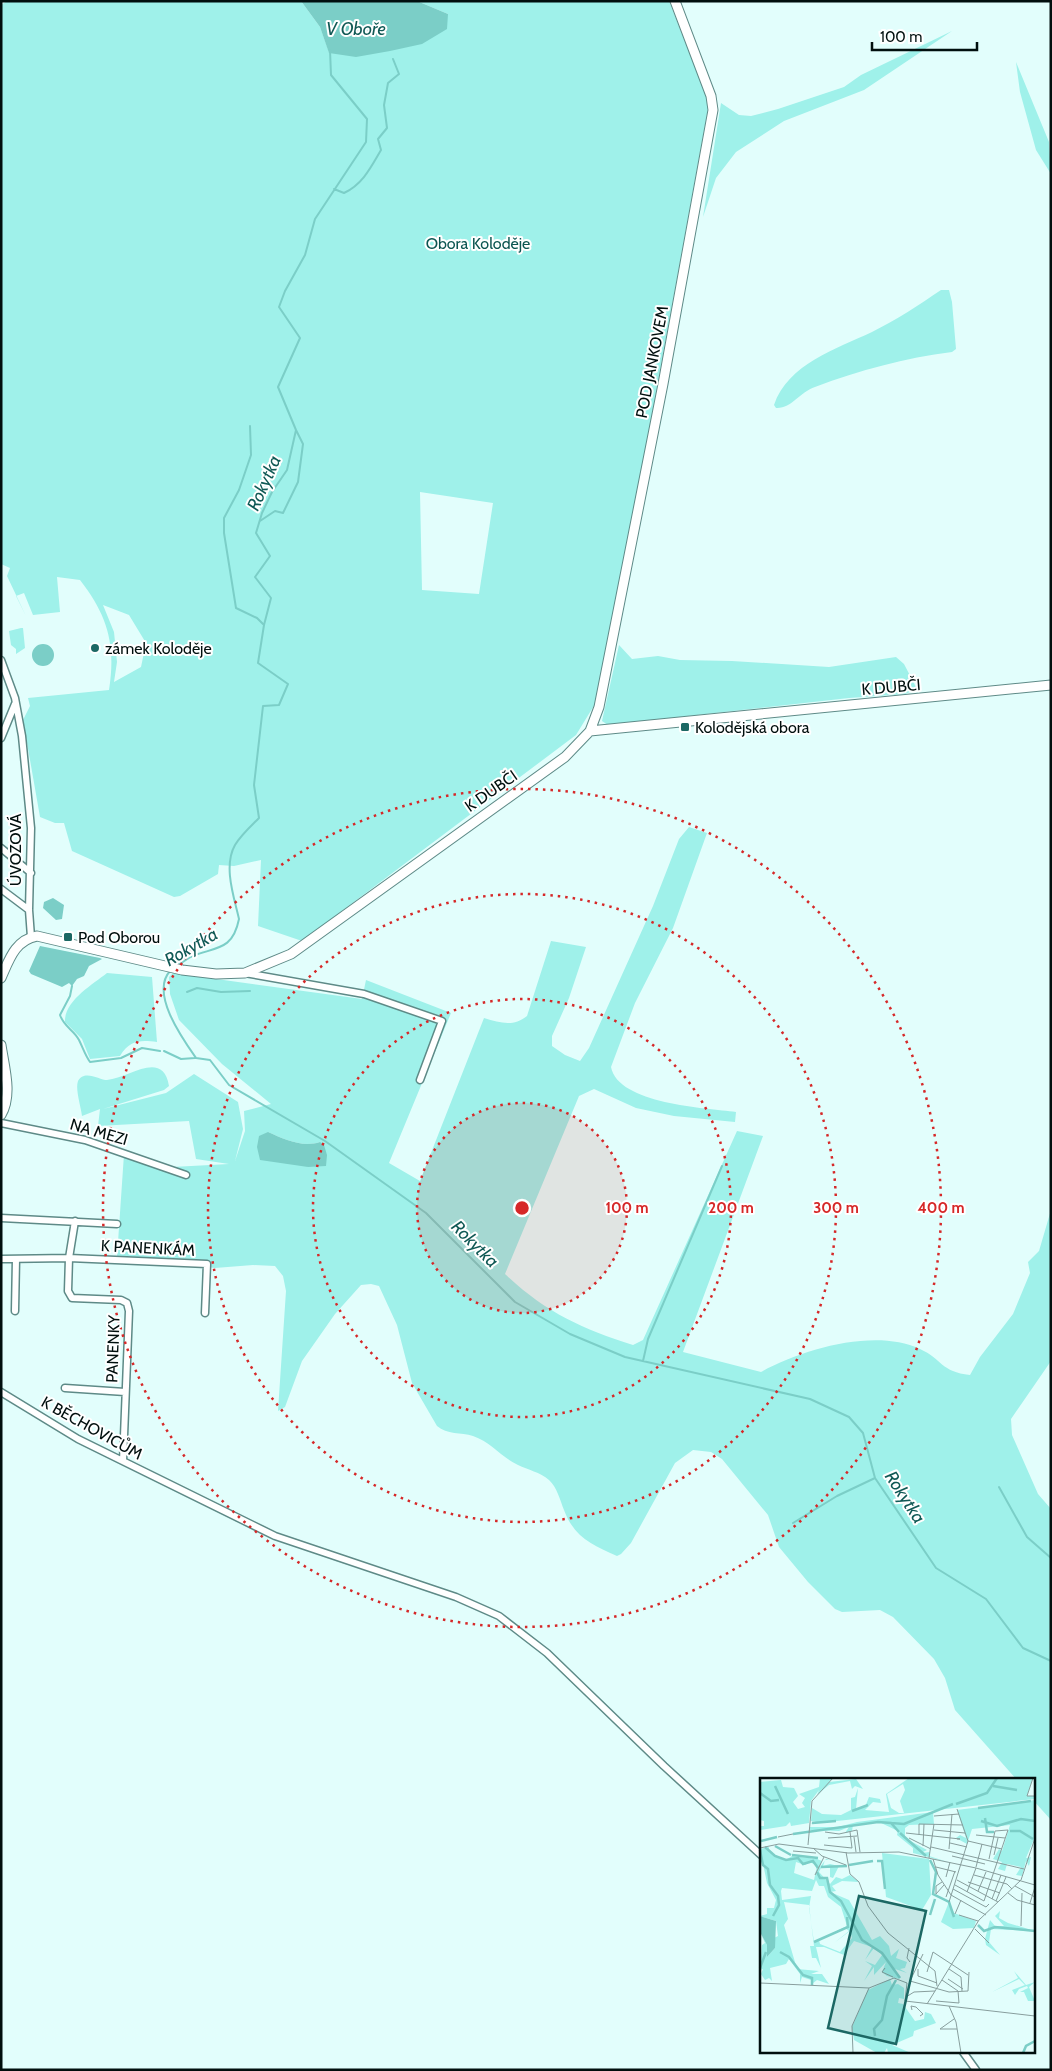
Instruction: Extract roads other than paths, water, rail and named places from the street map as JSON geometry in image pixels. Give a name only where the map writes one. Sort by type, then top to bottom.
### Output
[{"type":"street","name":"POD JANKOVEM","points":[[590,731],[599,706],[627,567],[713,110],[711,96],[675,1]]},
{"type":"street","name":"ÚVOZOVÁ","points":[[2,660],[15,703],[22,736],[31,828],[31,873],[28,910],[31,937]]},
{"type":"street","name":"K DUBČI","points":[[31,937],[59,940],[182,970],[216,974],[245,973],[291,954],[565,757],[590,731],[1051,685]]},
{"type":"street","points":[[1,738],[15,703]]},
{"type":"street","points":[[1,848],[31,873]]},
{"type":"street","points":[[1,889],[28,910]]},
{"type":"street","points":[[1,898],[10,897]]},
{"type":"street","points":[[1,978],[15,948],[31,937]]},
{"type":"street","points":[[245,973],[364,994],[442,1021],[420,1080]]},
{"type":"street","points":[[1,1045],[7,1085],[7,1099],[1,1116]]},
{"type":"street","name":"NA MEZI","points":[[1,1124],[85,1140],[186,1174]]},
{"type":"street","points":[[1,1218],[116,1224]]},
{"type":"street","points":[[1,1259],[69,1258],[75,1221]]},
{"type":"street","name":"K PANENKÁM","points":[[69,1258],[206,1264],[205,1313]]},
{"type":"street","name":"PANENKY","points":[[69,1258],[68,1291],[72,1298],[120,1300],[127,1303],[130,1311],[122,1461]]},
{"type":"street","points":[[15,1311],[16,1259]]},
{"type":"street","points":[[65,1388],[125,1392]]},
{"type":"street","name":"K BĚCHOVICŮM","points":[[1,1392],[78,1439],[170,1486],[275,1536],[456,1597],[499,1616],[547,1653],[664,1766],[760,1854]]},
{"type":"street","points":[[964,2054],[976,2070]]},
{"type":"water","name":"V Oboře","points":[[301,1],[417,1],[448,14],[447,29],[422,44],[390,51],[356,57],[329,53],[320,27]]},
{"type":"water","points":[[43,644],[51,647],[54,655],[51,663],[43,666],[35,663],[32,655],[35,647]]},
{"type":"water","points":[[53,898],[64,905],[62,919],[56,920],[43,908],[44,902]]},
{"type":"water","points":[[40,946],[102,959],[89,966],[84,976],[77,979],[72,986],[69,983],[62,987],[31,974],[29,971]]},
{"type":"water","points":[[268,1132],[300,1143],[313,1144],[320,1142],[324,1145],[327,1155],[326,1166],[308,1167],[260,1160],[257,1147],[259,1136]]},
{"type":"waterway","name":"Rokytka","points":[[178,965],[193,956],[223,945],[229,941],[236,929],[239,919],[232,891],[230,862],[235,845],[259,818],[254,785],[263,706],[279,705],[288,684],[258,663],[264,625],[271,598],[255,577],[270,556],[256,533],[262,513],[272,492],[287,470],[296,430],[278,387],[300,338],[279,307],[285,291],[305,255],[315,219],[366,142],[367,119],[331,75],[330,50]]},
{"type":"waterway","points":[[334,189],[344,193],[356,185],[374,163],[381,150],[378,139],[387,128],[384,105],[388,83],[399,74],[393,59]]},
{"type":"waterway","points":[[250,426],[251,455],[239,490],[224,518],[224,533],[236,608],[257,618],[263,624]]},
{"type":"waterway","points":[[260,521],[275,511],[283,513],[298,482],[303,444],[296,430]]},
{"type":"waterway","name":"Rokytka","points":[[170,971],[165,980],[166,1003],[176,1027],[196,1058],[210,1060],[229,1085],[325,1141],[426,1213],[515,1302],[570,1334],[625,1357],[810,1399],[849,1417],[863,1433],[875,1478],[936,1568],[986,1599],[1023,1648],[1051,1661]]},
{"type":"waterway","points":[[72,986],[70,996],[60,1015],[64,1023],[77,1037],[90,1062],[121,1058],[142,1048],[160,1051]]},
{"type":"waterway","points":[[187,992],[197,988],[221,992],[250,991]]},
{"type":"waterway","points":[[164,1051],[181,1059],[195,1058]]},
{"type":"waterway","points":[[643,1361],[648,1339],[722,1166]]},
{"type":"waterway","points":[[793,1523],[837,1496],[875,1478]]},
{"type":"waterway","points":[[999,1487],[1027,1537],[1051,1558]]},
{"type":"place","name":"zámek Koloděje","points":[[95,648]]},
{"type":"place","name":"Kolodějská obora","points":[[685,727]]},
{"type":"place","name":"Pod Oborou","points":[[68,937]]},
{"type":"park label","name":"Obora Koloděje","points":[[478,243]]}]
